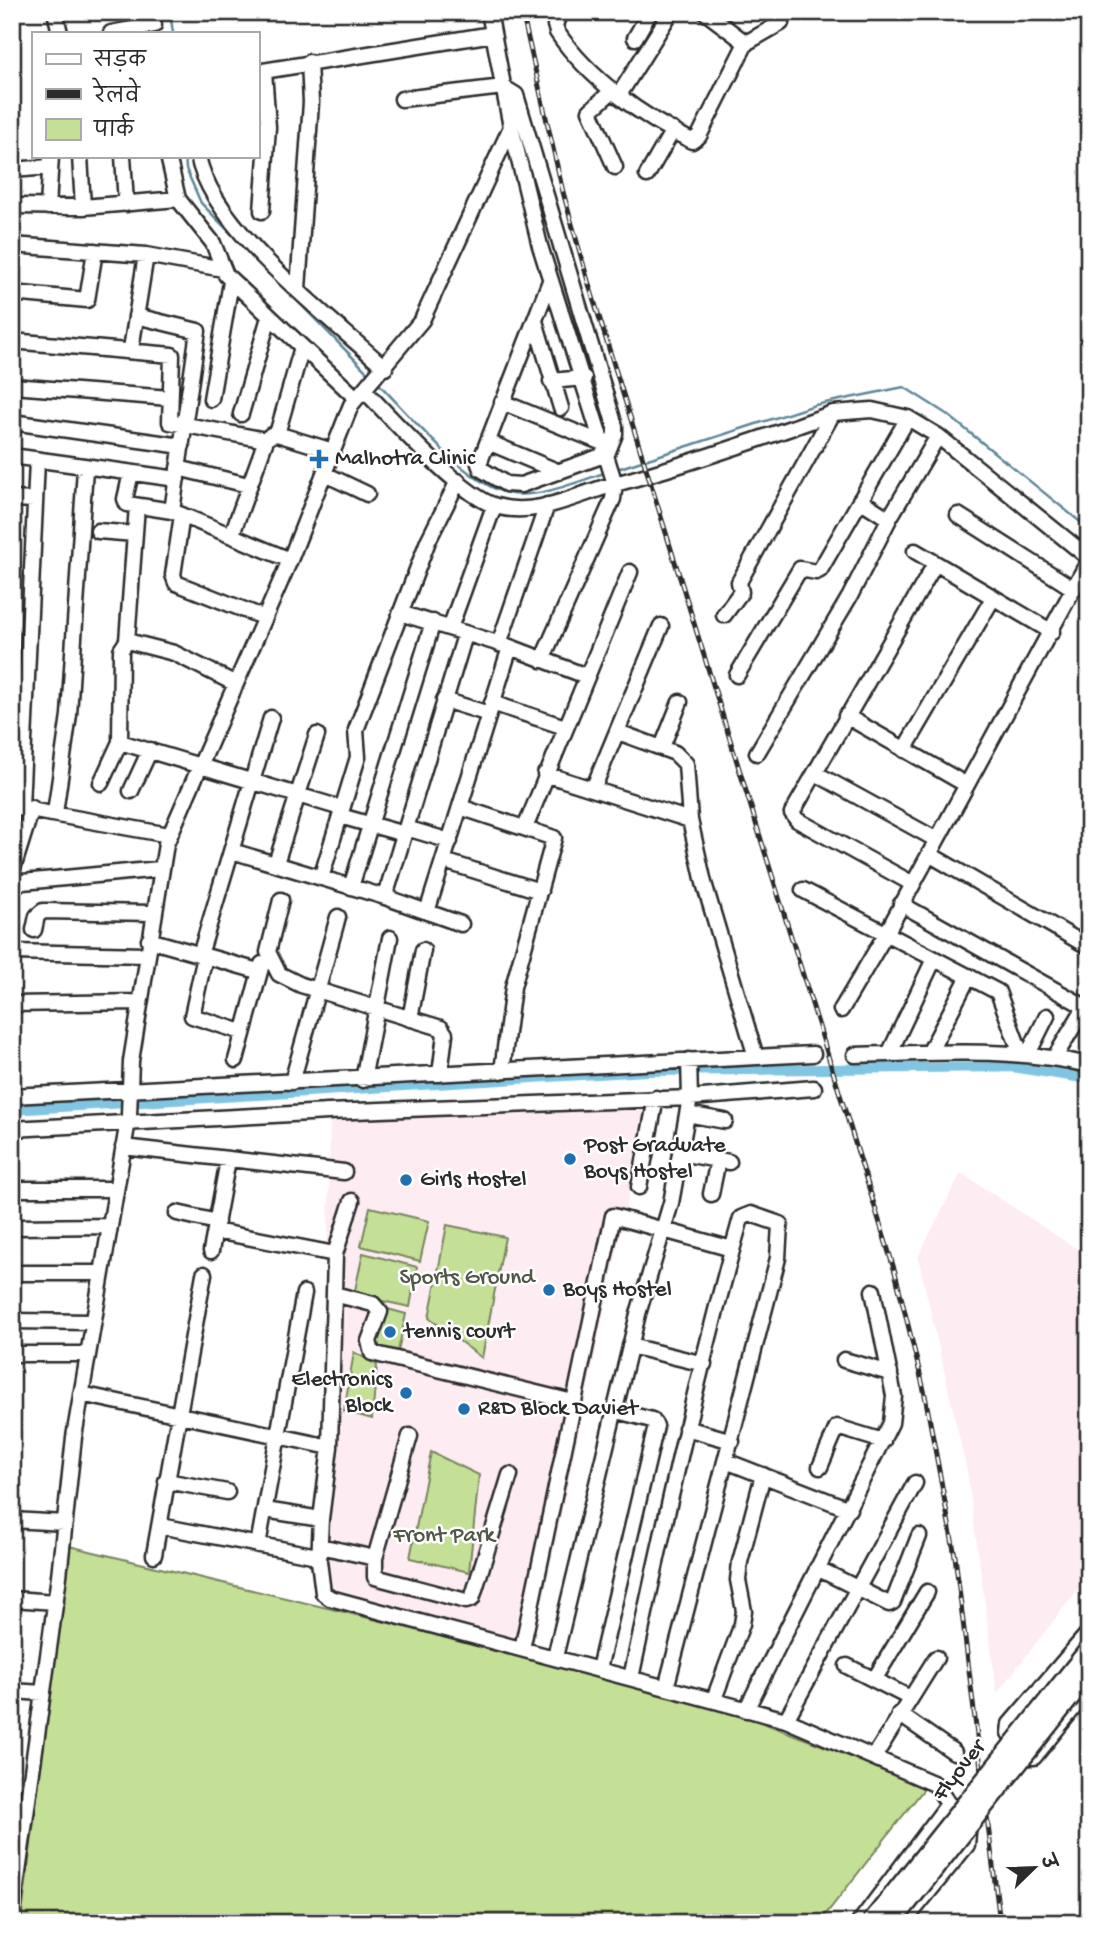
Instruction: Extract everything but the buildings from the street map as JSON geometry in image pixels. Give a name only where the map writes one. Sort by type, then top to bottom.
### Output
[{"type":"main road","name":"Flyover","points":[[871,1923],[1089,1650]]},
{"type":"main road","name":"Flyover","points":[[891,1923],[1089,1673]]},
{"type":"street","points":[[489,12],[510,122],[538,241],[584,378],[614,480],[613,499],[542,660]]},
{"type":"street","points":[[561,12],[555,25],[560,37],[587,70],[615,93],[692,141],[696,139],[746,43],[781,23]]},
{"type":"street","points":[[635,38],[650,12]]},
{"type":"street","points":[[615,167],[590,111],[615,93],[671,12]]},
{"type":"street","points":[[705,12],[746,43]]},
{"type":"street","points":[[56,16],[60,32]]},
{"type":"street","points":[[116,32],[154,24]]},
{"type":"street","points":[[262,211],[268,127],[261,71],[493,34]]},
{"type":"street","points":[[298,289],[311,102],[309,62]]},
{"type":"street","points":[[402,99],[503,87],[520,102],[615,429],[607,453],[521,485],[506,484],[480,467],[502,402],[550,281]]},
{"type":"street","points":[[12,1916],[56,1602],[81,1394],[128,1119],[139,1002],[152,913],[169,835],[234,682],[290,560],[332,451],[363,391],[422,320],[511,127],[510,122]]},
{"type":"street","points":[[647,175],[673,130]]},
{"type":"street","points":[[80,158],[83,207]]},
{"type":"street","points":[[123,158],[126,204]]},
{"type":"street","points":[[168,158],[178,199],[213,243],[227,276],[302,347],[363,391],[458,481],[494,506],[508,508],[547,505],[614,480],[650,477],[833,414],[872,410],[908,418],[938,436],[1089,559],[1052,632],[965,784],[887,932],[841,1010]]},
{"type":"street","points":[[199,158],[208,189],[255,247],[382,371]]},
{"type":"street","points":[[12,170],[50,161],[48,207]]},
{"type":"street","points":[[18,206],[83,207],[178,199]]},
{"type":"street","points":[[538,241],[560,242]]},
{"type":"street","points":[[12,245],[146,255],[227,276]]},
{"type":"street","points":[[12,293],[87,300],[95,251]]},
{"type":"street","points":[[131,349],[146,255]]},
{"type":"street","points":[[211,399],[227,276]]},
{"type":"street","points":[[136,316],[198,331],[178,473],[173,575],[176,583],[265,618]]},
{"type":"street","points":[[241,414],[269,317]]},
{"type":"street","points":[[535,321],[561,408]]},
{"type":"street","points":[[12,341],[131,349],[174,356],[169,420],[186,426],[271,437],[332,451]]},
{"type":"street","points":[[232,534],[248,485],[271,437],[302,347]]},
{"type":"street","points":[[551,381],[584,378]]},
{"type":"street","points":[[12,386],[170,398]]},
{"type":"street","points":[[502,402],[607,453]]},
{"type":"street","points":[[724,615],[741,592],[738,582],[833,414]]},
{"type":"street","points":[[737,675],[800,569],[816,572],[820,570],[908,418]]},
{"type":"street","points":[[12,422],[182,446]]},
{"type":"street","points":[[757,753],[850,596],[889,519],[938,436]]},
{"type":"street","points":[[488,442],[559,472]]},
{"type":"street","points":[[12,456],[131,473],[178,473],[248,485]]},
{"type":"street","points":[[12,872],[22,807],[37,461]]},
{"type":"street","points":[[55,813],[69,715],[85,468]]},
{"type":"street","points":[[131,473],[126,502],[177,513],[290,560]]},
{"type":"street","points":[[325,474],[367,494]]},
{"type":"street","points":[[321,878],[358,757],[356,730],[428,541],[458,481]]},
{"type":"street","points":[[12,499],[34,500]]},
{"type":"street","points":[[860,500],[889,519]]},
{"type":"street","points":[[427,912],[491,709],[504,646],[547,505]]},
{"type":"street","points":[[101,783],[120,742],[121,650],[127,641],[137,506]]},
{"type":"street","points":[[450,628],[494,506]]},
{"type":"street","points":[[958,514],[1074,589]]},
{"type":"street","points":[[98,531],[135,534]]},
{"type":"street","points":[[915,551],[1052,632]]},
{"type":"street","points":[[913,884],[793,816],[792,810],[935,564]]},
{"type":"street","points":[[525,828],[630,572]]},
{"type":"street","points":[[904,750],[993,598]]},
{"type":"street","points":[[400,613],[504,646],[586,676]]},
{"type":"street","points":[[351,887],[433,622]]},
{"type":"street","points":[[593,789],[661,626]]},
{"type":"street","points":[[384,897],[465,635]]},
{"type":"street","points":[[127,641],[174,653],[234,682]]},
{"type":"street","points":[[444,700],[565,727]]},
{"type":"street","points":[[662,747],[680,702]]},
{"type":"street","points":[[846,716],[965,784]]},
{"type":"street","points":[[242,1032],[192,1016],[203,955],[271,718]]},
{"type":"street","points":[[618,732],[675,753],[686,764],[690,820],[704,883],[756,1057]]},
{"type":"street","points":[[276,863],[317,735]]},
{"type":"street","points":[[120,742],[298,794],[371,826],[450,841]]},
{"type":"street","points":[[131,790],[150,750]]},
{"type":"street","points":[[815,773],[937,840]]},
{"type":"street","points":[[545,774],[690,820]]},
{"type":"street","points":[[22,807],[169,835]]},
{"type":"street","points":[[460,807],[554,838],[513,986],[502,1071]]},
{"type":"street","points":[[232,851],[384,897],[461,924]]},
{"type":"street","points":[[929,854],[1089,947]]},
{"type":"street","points":[[444,861],[540,891]]},
{"type":"street","points":[[12,883],[160,869]]},
{"type":"street","points":[[803,890],[998,992],[1025,1054]]},
{"type":"street","points":[[236,1060],[258,971],[269,958],[281,901]]},
{"type":"street","points":[[901,904],[1082,1005],[1082,1012],[1055,1057]]},
{"type":"street","points":[[34,930],[37,916],[43,911],[152,913]]},
{"type":"street","points":[[292,1082],[338,916]]},
{"type":"street","points":[[363,1080],[390,938]]},
{"type":"street","points":[[149,940],[258,971]]},
{"type":"street","points":[[410,1019],[423,950]]},
{"type":"street","points":[[12,952],[146,955]]},
{"type":"street","points":[[269,958],[286,979],[444,1030],[440,1074]]},
{"type":"street","points":[[889,1054],[934,959]]},
{"type":"street","points":[[929,1053],[969,976]]},
{"type":"street","points":[[12,1004],[139,1002]]},
{"type":"street","points":[[1025,1054],[1047,1016]]},
{"type":"street","points":[[12,1096],[129,1093],[502,1071],[689,1065],[813,1054]]},
{"type":"street","points":[[855,1055],[1025,1054],[1055,1057],[1089,1065]]},
{"type":"street","points":[[555,1657],[680,1153],[690,1093],[689,1065]]},
{"type":"street","points":[[12,1129],[128,1119],[656,1098],[690,1093],[814,1088]]},
{"type":"street","points":[[639,1187],[656,1098]]},
{"type":"street","points":[[687,1114],[725,1121]]},
{"type":"street","points":[[123,1147],[344,1172]]},
{"type":"street","points":[[680,1153],[724,1161],[711,1194]]},
{"type":"street","points":[[211,1251],[228,1160]]},
{"type":"street","points":[[12,1189],[115,1189]]},
{"type":"street","points":[[352,1201],[335,1254],[330,1447],[321,1519],[320,1585],[330,1598],[786,1720],[936,1784],[968,1834],[967,1845],[903,1923]]},
{"type":"street","points":[[177,1213],[216,1226],[335,1254]]},
{"type":"street","points":[[631,1678],[686,1429],[732,1250],[743,1216],[751,1214],[780,1224],[782,1234],[778,1258],[666,1688]]},
{"type":"street","points":[[522,1649],[613,1216],[663,1228],[732,1250]]},
{"type":"street","points":[[12,1227],[108,1226]]},
{"type":"street","points":[[12,1273],[101,1273]]},
{"type":"street","points":[[154,1555],[204,1274]]},
{"type":"street","points":[[747,1710],[883,1441],[894,1410],[890,1373],[873,1291]]},
{"type":"street","points":[[258,1545],[304,1293]]},
{"type":"street","points":[[334,1294],[373,1304],[380,1312],[369,1341],[372,1353],[573,1402]]},
{"type":"street","points":[[12,1321],[93,1322]]},
{"type":"street","points":[[630,1346],[704,1364]]},
{"type":"street","points":[[12,1354],[88,1354]]},
{"type":"street","points":[[844,1360],[890,1373]]},
{"type":"street","points":[[81,1394],[330,1447]]},
{"type":"street","points":[[598,1669],[656,1426],[652,1420],[617,1411]]},
{"type":"street","points":[[820,1467],[837,1427],[883,1441]]},
{"type":"street","points":[[686,1429],[732,1441]]},
{"type":"street","points":[[411,1436],[375,1558],[375,1577],[466,1601],[472,1599],[510,1475]]},
{"type":"street","points":[[726,1461],[849,1509]]},
{"type":"street","points":[[714,1699],[743,1625],[744,1611],[738,1580],[740,1562],[763,1475]]},
{"type":"street","points":[[166,1481],[227,1492]]},
{"type":"street","points":[[786,1720],[915,1483]]},
{"type":"street","points":[[265,1510],[321,1519]]},
{"type":"street","points":[[12,1520],[65,1523]]},
{"type":"street","points":[[160,1526],[312,1555],[375,1558]]},
{"type":"street","points":[[817,1568],[885,1604],[891,1603],[919,1536]]},
{"type":"street","points":[[874,1680],[927,1592]]},
{"type":"street","points":[[12,1599],[56,1602]]},
{"type":"street","points":[[1089,1632],[1010,1724],[1009,1733],[1029,1757],[1034,1757],[1089,1689]]},
{"type":"street","points":[[874,1757],[936,1658]]},
{"type":"street","points":[[847,1666],[910,1698]]},
{"type":"street","points":[[12,1692],[43,1693]]},
{"type":"street","points":[[899,1714],[954,1752]]},
{"type":"street","points":[[859,1923],[949,1805]]},
{"type":"shaded area","points":[[649,1100],[531,1657],[322,1607],[330,1114]]},
{"type":"shaded area","points":[[961,1173],[1089,1257],[1089,1575],[997,1693],[967,1471],[918,1257]]},
{"type":"green space","points":[[370,1207],[429,1221],[420,1261],[361,1246]]},
{"type":"green space","name":"Sports Ground","points":[[447,1225],[505,1237],[482,1358],[429,1318]]},
{"type":"green space","points":[[363,1253],[417,1267],[410,1307],[354,1295]]},
{"type":"green space","name":"tennis court","points":[[384,1308],[406,1314],[397,1356],[374,1350]]},
{"type":"green space","points":[[354,1352],[377,1365],[372,1419],[344,1411]]},
{"type":"green space","name":"Front Park","points":[[431,1452],[479,1475],[469,1572],[410,1558]]},
{"type":"green space","points":[[69,1546],[531,1657],[736,1713],[927,1785],[819,1923],[21,1923]]},
{"type":"waterway","points":[[170,12],[173,32]]},
{"type":"waterway","points":[[185,158],[186,169],[201,203],[369,374]]},
{"type":"waterway","points":[[376,381],[456,462],[491,487],[507,493],[531,494],[607,472]]},
{"type":"waterway","points":[[617,469],[815,405],[904,387],[948,415],[1089,529]]},
{"type":"waterway","points":[[12,1110],[647,1071],[1012,1067],[1089,1079]]},
{"type":"railway","points":[[522,12],[563,192],[588,281],[895,1272],[924,1390],[955,1556],[1000,1923]]},
{"type":"place","name":"Malhotra Clinic","points":[[319,459]]},
{"type":"place","name":"Post Graduate Boys Hostel","points":[[570,1159]]},
{"type":"place","name":"Girls Hostel","points":[[406,1180]]},
{"type":"place","name":"Boys Hostel","points":[[549,1290]]},
{"type":"place","name":"tennis court","points":[[390,1332]]},
{"type":"place","name":"Electronics Block","points":[[406,1393]]},
{"type":"place","name":"R&D Block Daviet","points":[[464,1409]]}]
